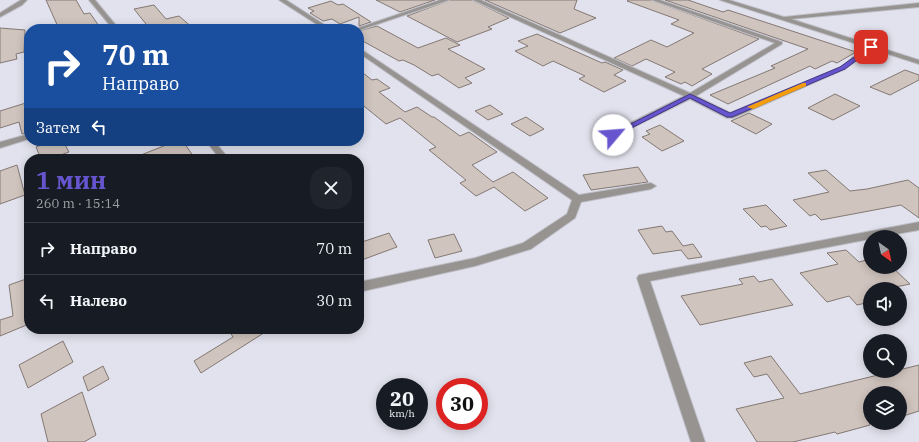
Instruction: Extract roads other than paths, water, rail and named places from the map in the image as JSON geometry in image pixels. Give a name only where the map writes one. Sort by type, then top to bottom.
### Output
[{"type":"street","points":[[0,15],[20,4],[24,0]]},
{"type":"street","points":[[92,0],[112,24]]},
{"type":"street","points":[[282,0],[320,24]]},
{"type":"street","points":[[364,27],[446,0]]},
{"type":"street","points":[[476,0],[690,96],[730,116],[843,68],[871,47]]},
{"type":"street","points":[[613,135],[690,96],[780,43],[655,0]]},
{"type":"street","points":[[723,0],[919,62]]},
{"type":"street","points":[[783,19],[919,5]]},
{"type":"street","points":[[364,53],[577,199],[651,186]]},
{"type":"street","points":[[0,146],[24,138]]},
{"type":"street","points":[[214,146],[221,154]]},
{"type":"street","points":[[364,286],[475,262],[527,246],[571,216],[577,199]]},
{"type":"street","points":[[698,442],[643,278],[919,226]]}]
